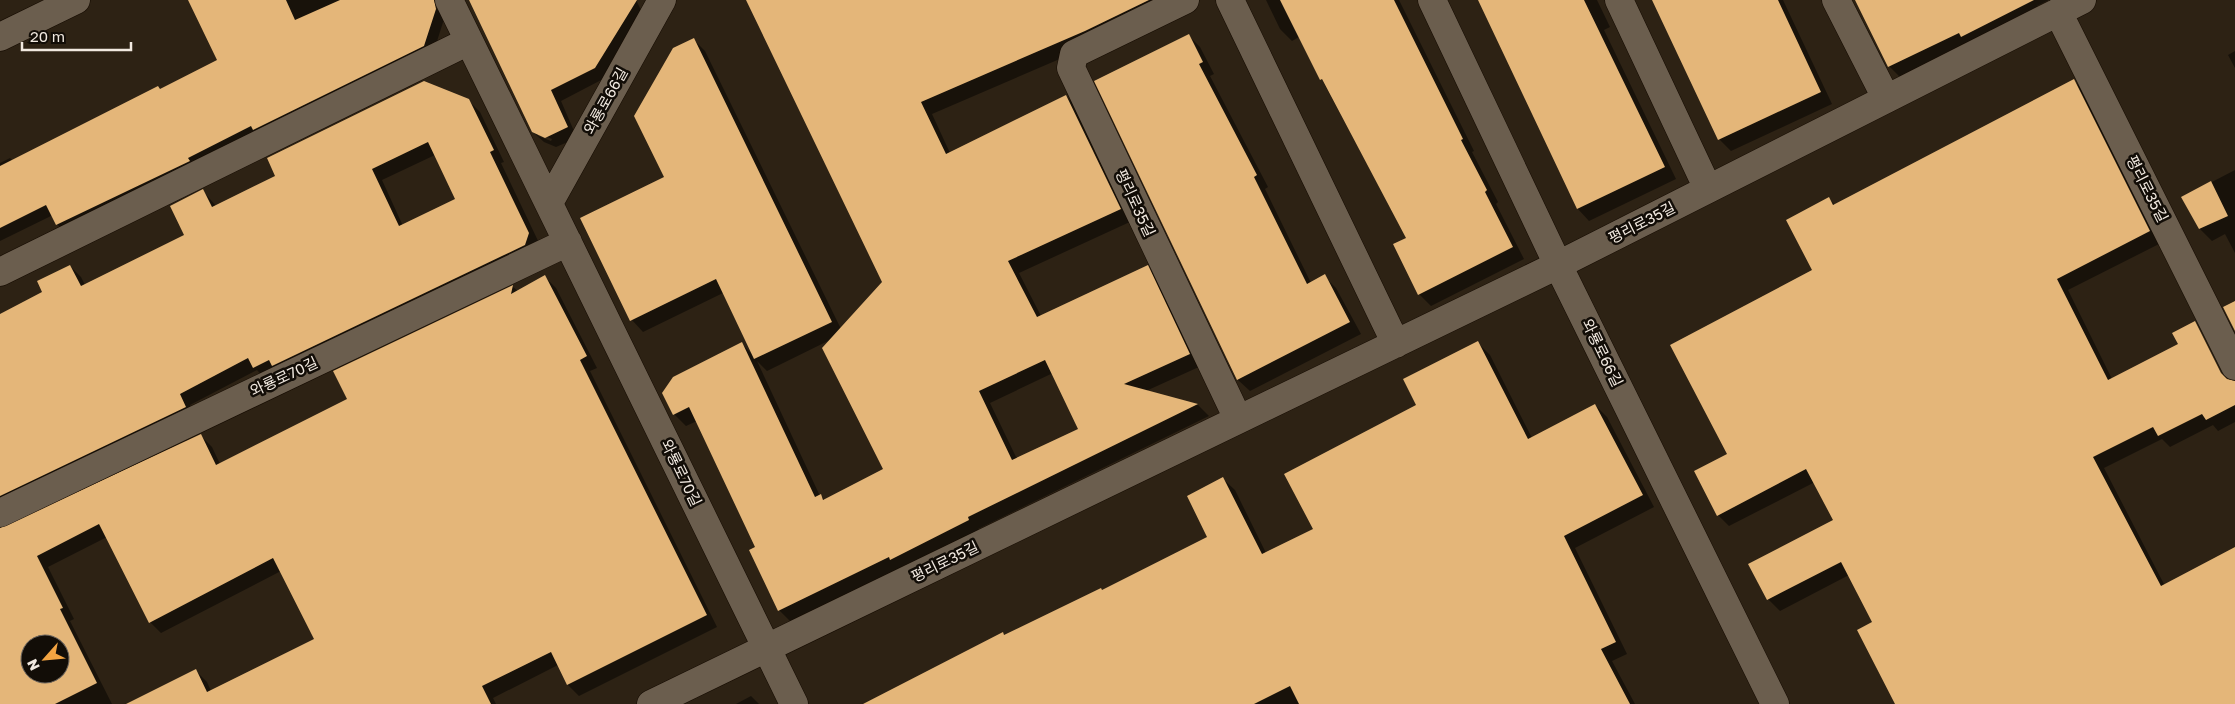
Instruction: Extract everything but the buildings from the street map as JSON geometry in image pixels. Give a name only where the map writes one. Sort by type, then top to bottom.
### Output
[{"type":"street","points":[[0,37],[76,0]]},
{"type":"street","name":"와룡로70길","points":[[449,0],[794,704]]},
{"type":"street","name":"와룡로66길","points":[[549,203],[662,0]]},
{"type":"street","name":"평리로35길","points":[[1185,0],[1074,54],[1071,68],[1238,419]]},
{"type":"street","points":[[1230,0],[1396,344]]},
{"type":"street","name":"와룡로66길","points":[[1432,0],[1558,265],[1774,704]]},
{"type":"street","points":[[1619,0],[1708,189]]},
{"type":"street","points":[[1836,0],[1886,98]]},
{"type":"street","name":"평리로35길","points":[[651,704],[768,650],[1238,419],[1558,265],[2082,0]]},
{"type":"street","name":"평리로35길","points":[[2058,12],[2235,366]]},
{"type":"street","points":[[0,272],[469,41]]},
{"type":"street","name":"와룡로70길","points":[[0,513],[568,242]]}]
